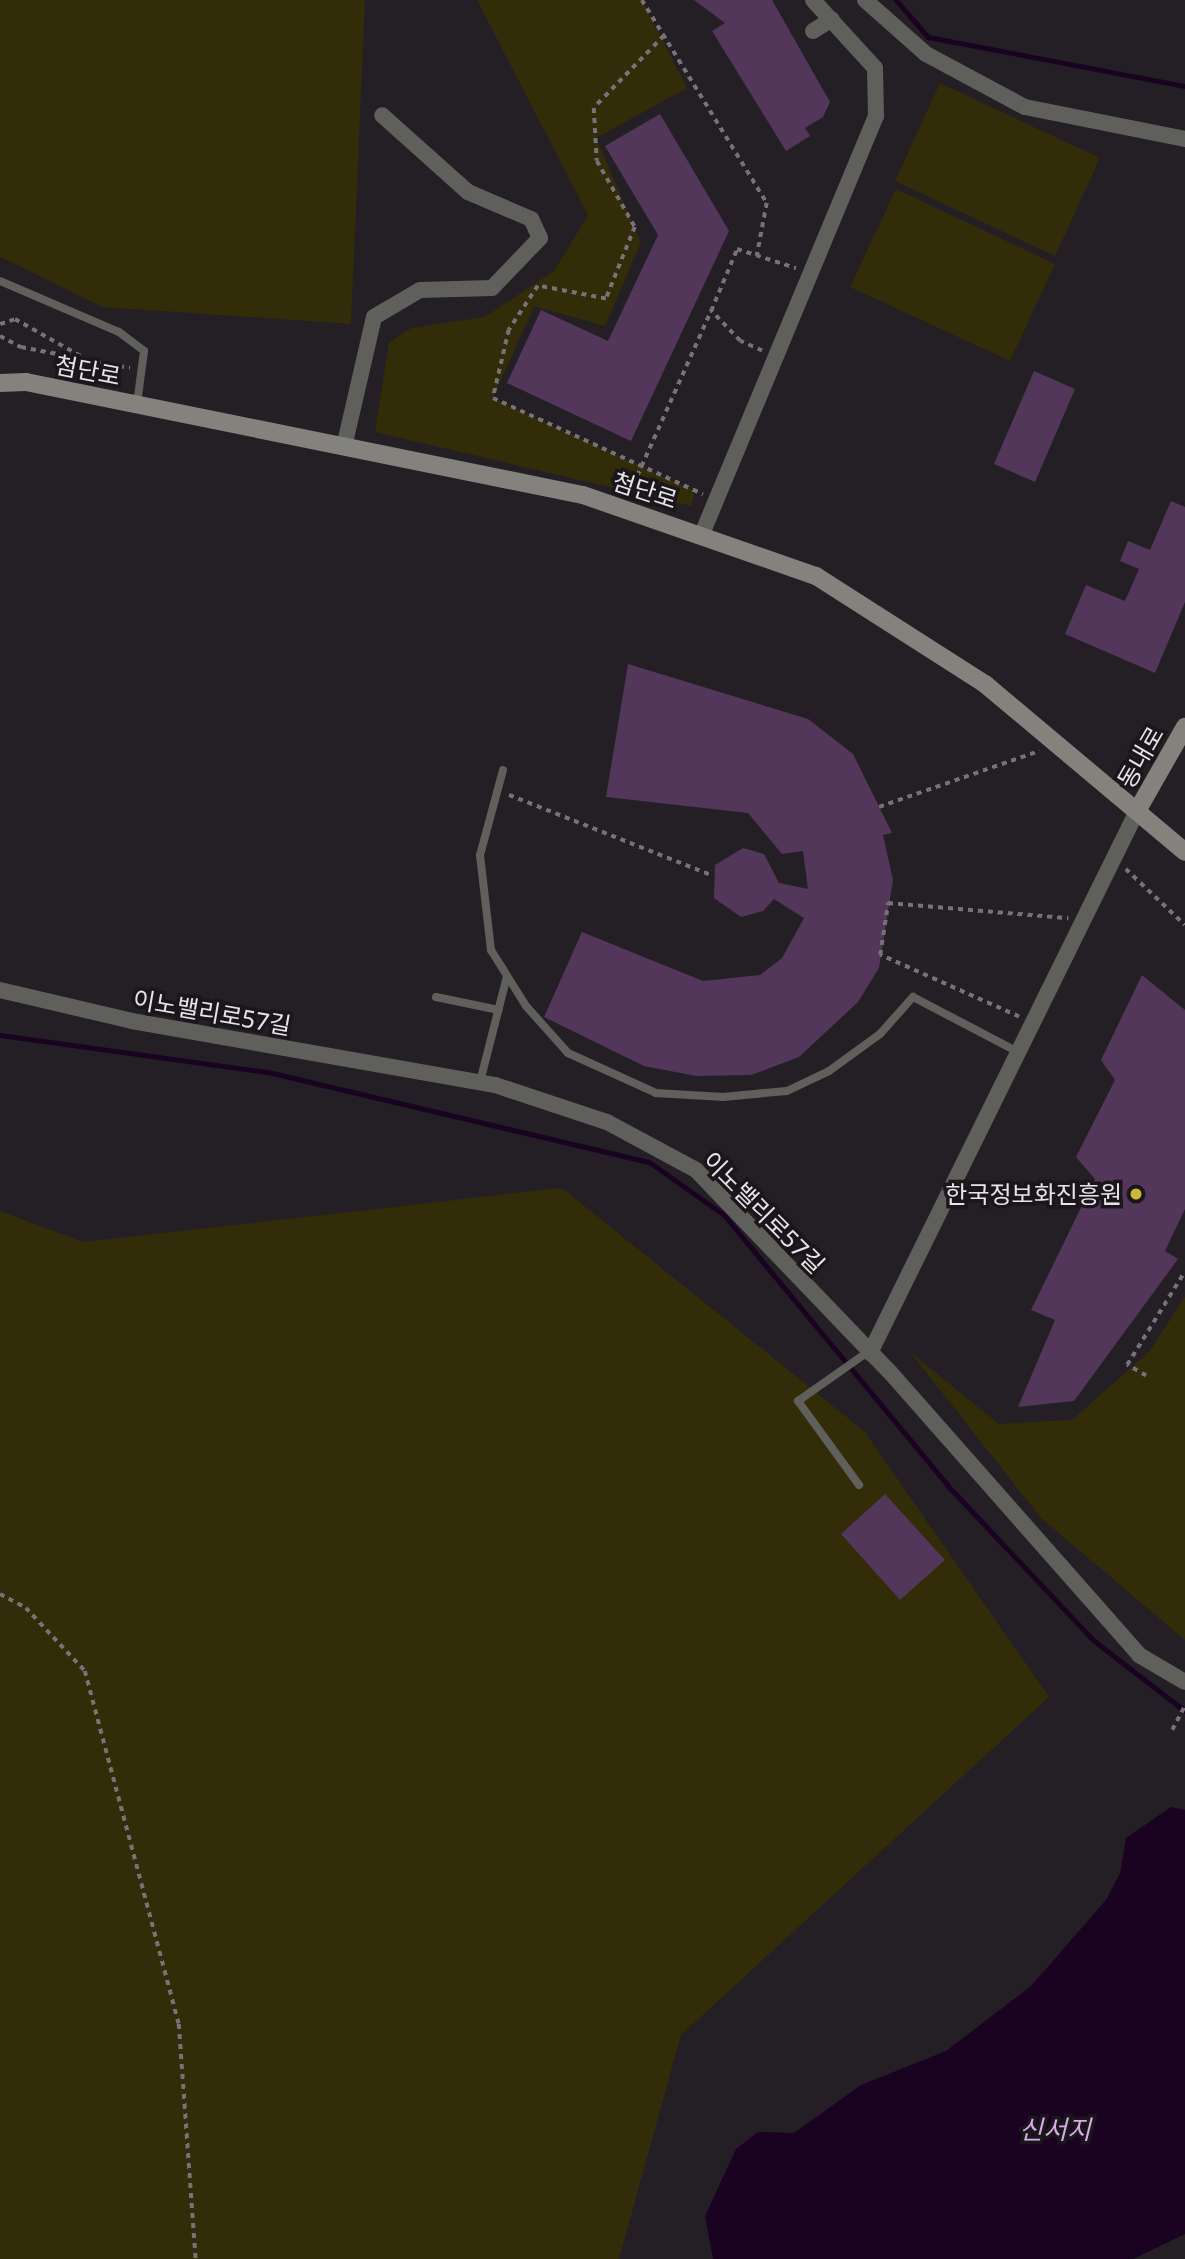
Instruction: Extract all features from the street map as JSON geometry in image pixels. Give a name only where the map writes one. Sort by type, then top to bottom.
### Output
[{"type":"street","points":[[702,534],[769,353],[811,273],[876,116],[878,91],[875,68],[813,0]]},
{"type":"street","points":[[865,0],[926,54],[1025,107],[1185,139]]},
{"type":"street","points":[[813,31],[832,19]]},
{"type":"street","points":[[344,447],[374,317],[420,290],[492,288],[540,238],[531,219],[468,192],[382,115]]},
{"type":"street","name":"첨단로","points":[[0,383],[26,382],[137,404],[623,508],[816,576],[900,625],[1058,744],[1185,852]]},
{"type":"street","name":"동내로","points":[[1137,811],[1185,727]]},
{"type":"street","points":[[872,1351],[1137,811]]},
{"type":"street","name":"이노밸리로57길","points":[[0,990],[132,1021],[480,1083],[607,1122],[696,1170],[872,1351],[1139,1655],[1185,1682]]},
{"type":"lane","points":[[0,281],[119,332],[144,351],[137,404]]},
{"type":"lane","points":[[503,770],[480,856],[491,950],[507,976],[568,1053],[656,1093],[723,1097],[787,1091],[829,1072],[880,1034],[913,997],[1018,1052]]},
{"type":"lane","points":[[480,1083],[507,976]]},
{"type":"lane","points":[[436,997],[499,1010]]},
{"type":"lane","points":[[859,1485],[798,1401],[872,1351]]},
{"type":"path","points":[[642,0],[766,203],[757,256]]},
{"type":"path","points":[[664,36],[594,108],[597,162],[635,227],[606,299],[538,286],[509,330],[493,398],[640,468],[705,495],[710,482]]},
{"type":"path","points":[[623,508],[737,249],[811,273]]},
{"type":"path","points":[[711,311],[740,341],[769,353]]},
{"type":"path","points":[[0,324],[15,319],[86,359]]},
{"type":"path","points":[[0,336],[86,359],[141,370]]},
{"type":"path","points":[[757,362],[769,353]]},
{"type":"path","points":[[879,807],[1058,744]]},
{"type":"path","points":[[498,790],[711,875]]},
{"type":"path","points":[[1114,858],[1185,925]]},
{"type":"path","points":[[1032,1024],[880,955],[888,903],[1084,919]]},
{"type":"path","points":[[1146,1376],[1127,1365],[1185,1270]]},
{"type":"path","points":[[0,1594],[26,1608],[85,1671],[180,2024],[196,2259]]},
{"type":"path","points":[[1172,1730],[1185,1706]]},
{"type":"shaded area","points":[[0,0],[365,0],[351,324],[103,307],[0,257]]},
{"type":"shaded area","points":[[477,0],[642,0],[687,88],[596,138],[641,242],[605,326],[534,306],[493,398],[695,491],[691,506],[375,432],[389,343],[411,328],[485,317],[554,271],[588,215]]},
{"type":"shaded area","points":[[940,83],[1100,158],[1055,256],[895,181]]},
{"type":"shaded area","points":[[896,189],[1055,264],[1010,361],[850,287]]},
{"type":"shaded area","points":[[562,1188],[864,1431],[1049,1697],[681,2035],[619,2259],[0,2259],[0,1211],[83,1242]]},
{"type":"shaded area","points":[[1185,1296],[1185,1640],[1041,1518],[910,1352],[999,1424],[1072,1420],[1150,1351]]},
{"type":"water","name":"신서지","points":[[1171,1807],[1185,1810],[1185,2234],[1133,2259],[713,2259],[705,2216],[736,2149],[758,2132],[794,2133],[861,2085],[946,2051],[1031,1986],[1106,1900],[1120,1873],[1126,1838]]},
{"type":"building","points":[[694,0],[772,0],[830,102],[823,117],[805,128],[810,136],[786,151],[712,31],[725,23]]},
{"type":"building","points":[[660,114],[729,231],[631,441],[507,383],[541,310],[608,341],[658,235],[605,146]]},
{"type":"building","points":[[1034,371],[1075,389],[1035,482],[994,464]]},
{"type":"building","points":[[1171,501],[1185,507],[1185,602],[1155,673],[1065,634],[1086,585],[1125,601],[1139,569],[1120,561],[1128,541],[1150,550]]},
{"type":"building","points":[[628,664],[808,719],[853,754],[892,833],[883,835],[893,880],[879,968],[858,1002],[799,1057],[751,1075],[696,1076],[644,1066],[544,1017],[582,932],[703,981],[760,975],[782,958],[804,918],[774,899],[763,911],[741,917],[714,898],[715,865],[743,848],[764,854],[779,883],[808,889],[803,851],[782,854],[748,813],[606,797]]},
{"type":"building","name":"한국정보화진흥원","points":[[1142,975],[1185,1010],[1185,1209],[1165,1251],[1178,1259],[1074,1401],[1018,1407],[1055,1320],[1031,1310],[1095,1179],[1076,1157],[1115,1080],[1101,1060]]},
{"type":"building","points":[[885,1494],[945,1560],[900,1600],[841,1534]]},
{"type":"waterway","points":[[896,0],[928,37],[1185,86]]},
{"type":"waterway","points":[[0,1035],[268,1072],[649,1162],[724,1215],[947,1485],[1093,1640],[1185,1711]]},
{"type":"place","name":"한국정보화진흥원","points":[[1136,1194]]}]
